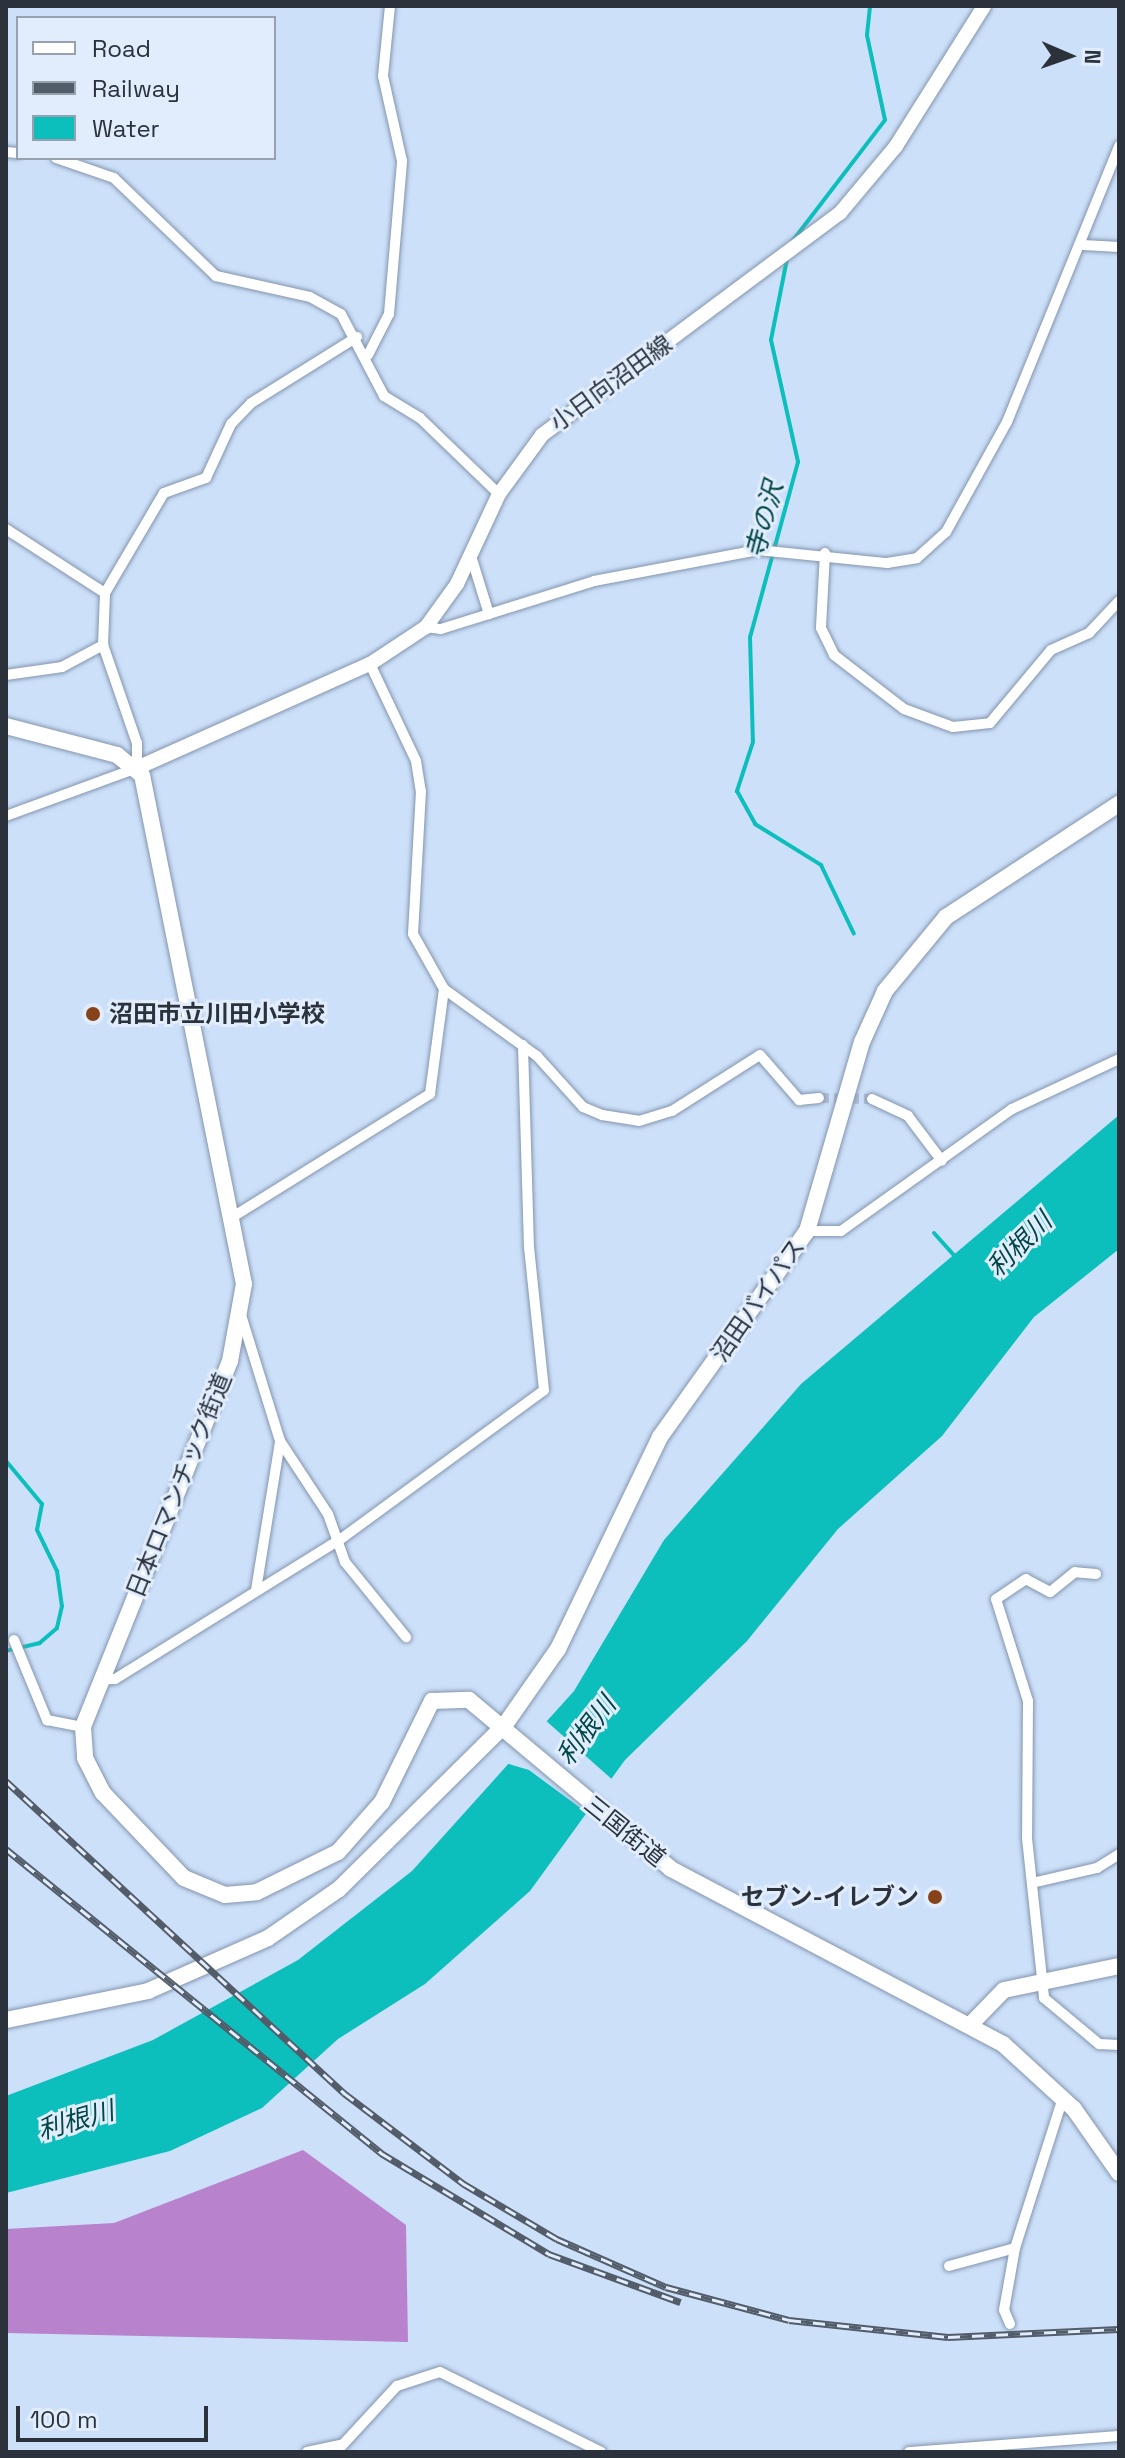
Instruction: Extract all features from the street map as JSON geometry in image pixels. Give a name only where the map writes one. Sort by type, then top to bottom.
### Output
[{"type":"highway","points":[[6,726],[100,750],[137,768]]},
{"type":"highway","name":"日本ロマンチック街道","points":[[137,768],[163,854],[234,1216],[241,1315],[230,1361],[98,1680],[83,1727],[92,1777],[164,1861],[198,1887],[242,1895],[309,1870],[347,1843],[392,1786],[432,1701],[469,1700],[504,1726]]},
{"type":"highway","name":"沼田バイパス","points":[[504,1726],[558,1649],[660,1437],[807,1231],[862,1042],[905,962],[964,902],[1119,804]]},
{"type":"highway","points":[[6,2020],[148,1991],[268,1938],[339,1889],[504,1726]]},
{"type":"highway","name":"三国街道","points":[[504,1726],[671,1869],[971,2024]]},
{"type":"highway","points":[[1119,1966],[996,1993],[971,2024],[1063,2098],[1119,2173]]},
{"type":"main road","name":"小日向沼田線","points":[[137,768],[370,664],[426,627],[471,556],[499,494],[559,418],[840,213],[896,146],[984,6]]},
{"type":"street","points":[[368,355],[389,314],[402,161],[383,76],[390,6]]},
{"type":"street","points":[[426,627],[489,614],[594,581],[758,550],[902,560],[946,532],[1007,422],[1083,245],[1119,146]]},
{"type":"street","points":[[62,160],[114,178],[216,276],[310,297],[341,314],[368,355],[384,396],[420,418],[499,494]]},
{"type":"street","points":[[1083,245],[1119,247]]},
{"type":"street","points":[[6,816],[137,768],[137,743],[103,645],[105,593],[164,493],[206,478],[231,424],[251,403],[357,337]]},
{"type":"street","points":[[6,529],[105,593]]},
{"type":"street","points":[[825,553],[821,628],[834,655],[904,709],[953,727],[990,723],[1051,650],[1089,633],[1119,601]]},
{"type":"street","points":[[471,556],[489,614]]},
{"type":"street","points":[[6,675],[62,667],[103,645]]},
{"type":"street","points":[[370,664],[416,761],[421,791],[413,934],[444,989],[523,1045],[583,1107],[602,1115],[639,1121],[672,1111],[760,1055],[799,1100],[819,1098]]},
{"type":"street","points":[[234,1216],[430,1094],[444,989]]},
{"type":"street","points":[[98,1680],[115,1679],[338,1541],[549,1382],[529,1248],[523,1045]]},
{"type":"street","points":[[807,1231],[841,1231],[1012,1109],[1119,1059]]},
{"type":"street","points":[[872,1099],[908,1116],[942,1161]]},
{"type":"street","points":[[241,1315],[280,1441],[338,1541],[345,1562],[406,1637]]},
{"type":"street","points":[[256,1590],[280,1441]]},
{"type":"street","points":[[1096,1574],[1075,1572],[1050,1592],[1026,1579],[996,1599],[1028,1701],[1032,1883],[1041,1982],[1047,2005],[1099,2044],[1119,2045]]},
{"type":"street","points":[[14,1640],[17,1657],[47,1720],[83,1727]]},
{"type":"street","points":[[1032,1883],[1097,1868],[1119,1854]]},
{"type":"street","points":[[1010,2324],[1004,2310],[1015,2248],[1063,2098]]},
{"type":"street","points":[[949,2266],[1015,2248]]},
{"type":"street","points":[[307,2452],[339,2448],[397,2386],[440,2372],[601,2452]]},
{"type":"street","points":[[909,2452],[1119,2436]]},
{"type":"shaded area","points":[[303,2150],[406,2225],[408,2342],[6,2333],[6,2229],[114,2223]]},
{"type":"water","name":"利根川","points":[[1119,1115],[1119,1249],[1034,1317],[942,1436],[838,1529],[747,1641],[625,1760],[530,1891],[425,1984],[338,2039],[262,2108],[170,2151],[6,2193],[6,2096],[153,2040],[298,1960],[412,1871],[574,1691],[664,1540],[801,1384]]},
{"type":"pier","points":[[544,1719],[615,1782],[590,1815],[529,1770],[502,1762]]},
{"type":"waterway","name":"寺の沢","points":[[791,243],[885,120],[867,35],[870,6]]},
{"type":"waterway","name":"寺の沢","points":[[787,259],[771,340],[798,462],[750,637],[753,742],[737,791],[755,824],[821,865],[854,934]]},
{"type":"waterway","name":"寺の沢","points":[[934,1233],[954,1255]]},
{"type":"waterway","points":[[6,1461],[42,1504],[37,1530],[57,1571],[62,1606],[57,1628],[40,1643],[6,1651]]},
{"type":"tunnel","points":[[819,1098],[872,1099]]},
{"type":"railway","points":[[6,1781],[344,2093],[464,2184],[557,2239],[666,2287],[789,2320],[948,2337],[1119,2329]]},
{"type":"railway","points":[[6,1849],[381,2153],[549,2254],[680,2302]]},
{"type":"place","name":"沼田市立川田小学校","points":[[93,1014]]},
{"type":"place","name":"セブン-イレブン","points":[[935,1897]]}]
